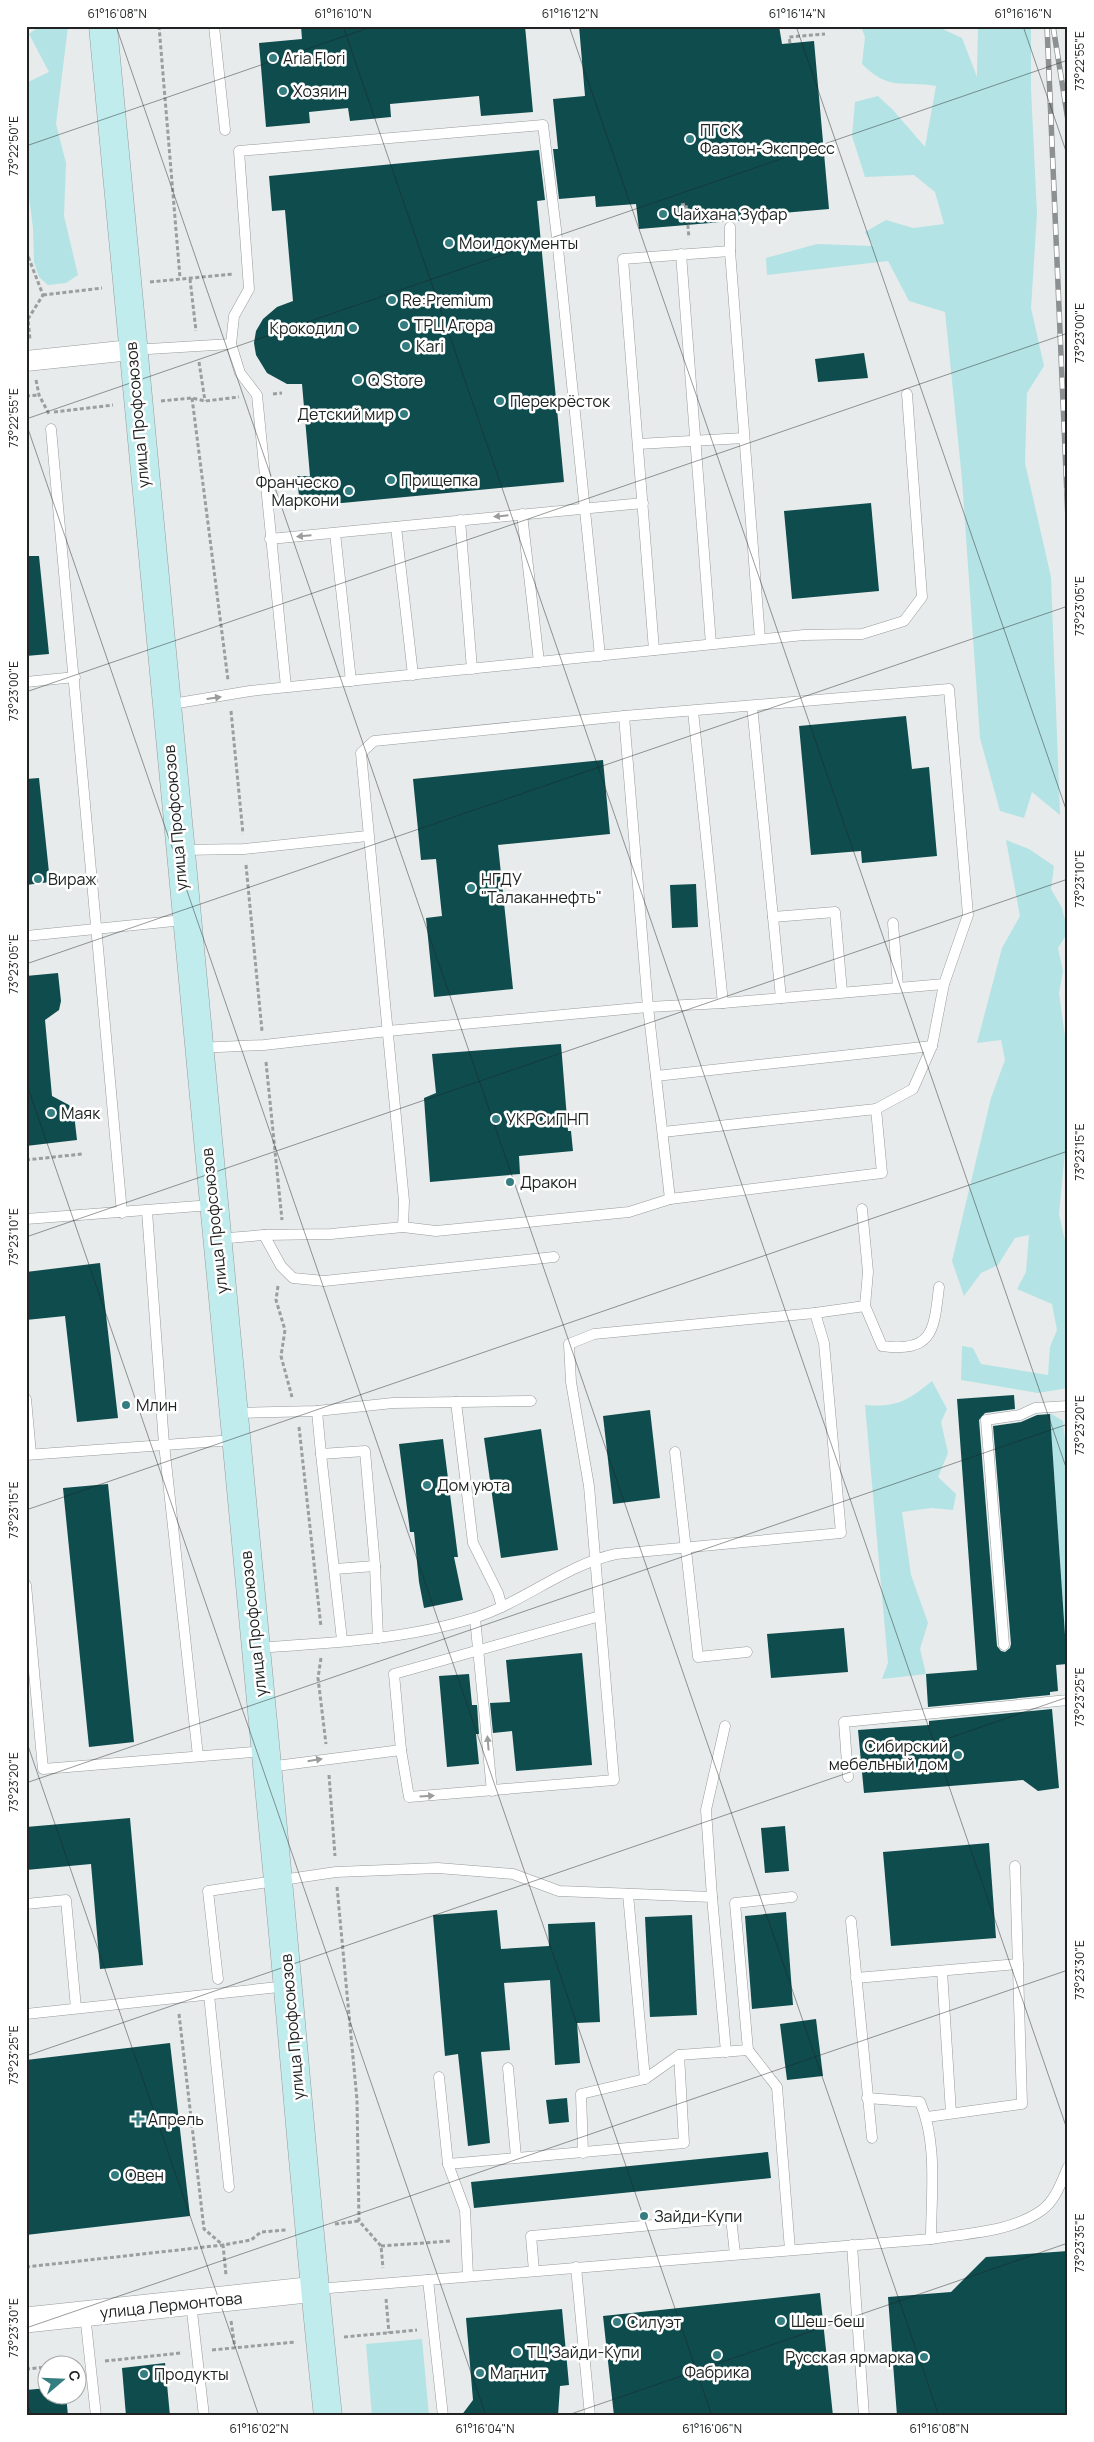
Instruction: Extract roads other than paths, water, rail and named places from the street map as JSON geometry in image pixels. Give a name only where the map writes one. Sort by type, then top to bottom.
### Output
[{"type":"main road","name":"улица Профсоюзов","points":[[103,26],[135,403],[165,705],[177,850],[289,1985],[309,2228],[328,2416]]},
{"type":"street","points":[[26,362],[131,350]]},
{"type":"street","name":"улица Лермонтова","points":[[26,2320],[316,2289]]},
{"type":"lane","points":[[214,26],[225,130]]},
{"type":"lane","points":[[286,687],[257,395],[240,373],[231,344],[234,316],[249,289],[239,151],[543,125],[556,229],[600,656]]},
{"type":"lane","points":[[730,227],[730,251],[760,639]]},
{"type":"lane","points":[[654,650],[624,259],[730,251]]},
{"type":"lane","points":[[681,254],[711,644]]},
{"type":"lane","points":[[131,350],[231,344]]},
{"type":"lane","points":[[165,705],[286,687],[472,668],[804,635],[862,634],[904,621],[922,597],[906,394]]},
{"type":"lane","points":[[51,429],[75,677],[122,1213]]},
{"type":"lane","points":[[638,444],[744,438]]},
{"type":"lane","points":[[270,539],[642,502]]},
{"type":"lane","points":[[522,514],[539,662]]},
{"type":"lane","points":[[460,520],[472,668]]},
{"type":"lane","points":[[396,527],[412,675]]},
{"type":"lane","points":[[335,533],[351,681]]},
{"type":"lane","points":[[26,682],[75,677]]},
{"type":"lane","points":[[404,1227],[404,1201],[367,836],[361,753],[374,741],[624,716],[948,689],[968,915],[944,984],[932,1046],[913,1089],[876,1109],[663,1132]]},
{"type":"lane","points":[[752,706],[781,998]]},
{"type":"lane","points":[[693,711],[723,1003]]},
{"type":"lane","points":[[624,716],[648,1007],[670,1199]]},
{"type":"lane","points":[[177,850],[244,849],[367,836]]},
{"type":"lane","points":[[773,916],[835,912],[842,992]]},
{"type":"lane","points":[[26,936],[184,920]]},
{"type":"lane","points":[[893,923],[898,987]]},
{"type":"lane","points":[[197,1048],[264,1045],[388,1031],[648,1007],[723,1003],[944,984]]},
{"type":"lane","points":[[656,1076],[932,1046]]},
{"type":"lane","points":[[215,1240],[264,1235],[284,1236],[404,1227],[436,1231],[629,1212],[670,1199],[882,1173],[876,1109]]},
{"type":"lane","points":[[26,1219],[147,1211],[212,1204]]},
{"type":"lane","points":[[862,1209],[868,1272],[865,1306],[882,1346],[900,1348],[920,1343],[934,1328],[939,1287]]},
{"type":"lane","points":[[147,1211],[164,1444],[198,1756]]},
{"type":"lane","points":[[264,1235],[281,1266],[292,1278],[324,1281],[554,1257]]},
{"type":"lane","points":[[600,1616],[394,1674],[401,1750],[409,1797],[614,1780],[589,1486],[571,1382],[569,1344],[594,1334],[865,1306]]},
{"type":"lane","points":[[255,1648],[378,1638],[420,1631],[475,1618],[596,1558],[616,1554],[841,1533],[824,1343],[815,1312]]},
{"type":"lane","points":[[26,1399],[29,1455],[235,1440]]},
{"type":"lane","points":[[232,1413],[317,1410],[393,1403],[531,1401]]},
{"type":"lane","points":[[456,1402],[473,1543],[498,1593],[502,1606]]},
{"type":"lane","points":[[1004,1645],[986,1420],[1020,1415],[1035,1408],[1068,1406]]},
{"type":"lane","points":[[317,1410],[342,1640]]},
{"type":"lane","points":[[322,1454],[365,1451],[375,1566],[378,1638]]},
{"type":"lane","points":[[675,1452],[698,1657],[747,1652]]},
{"type":"lane","points":[[335,1569],[375,1566]]},
{"type":"lane","points":[[26,1585],[43,1769],[198,1756],[266,1759],[328,1758],[401,1750]]},
{"type":"lane","points":[[475,1618],[492,1791]]},
{"type":"lane","points":[[848,1777],[844,1722],[1068,1700]]},
{"type":"lane","points":[[725,1726],[706,1810],[726,2052]]},
{"type":"lane","points":[[927,2117],[951,2112],[1022,2104],[1015,1866]]},
{"type":"lane","points":[[218,1979],[208,1891],[336,1872],[438,1868],[513,1874],[559,1891],[712,1897]]},
{"type":"lane","points":[[628,1894],[645,2079]]},
{"type":"lane","points":[[790,2250],[777,2087],[748,2050],[735,1903],[792,1897]]},
{"type":"lane","points":[[26,1904],[66,1900],[76,2008]]},
{"type":"lane","points":[[851,1922],[872,2138]]},
{"type":"lane","points":[[856,1978],[1018,1964]]},
{"type":"lane","points":[[942,1971],[951,2112]]},
{"type":"lane","points":[[26,2014],[289,1985]]},
{"type":"lane","points":[[209,1995],[229,2187]]},
{"type":"lane","points":[[583,2153],[581,2094],[645,2079],[679,2055],[748,2050]]},
{"type":"lane","points":[[448,2164],[684,2143],[679,2055]]},
{"type":"lane","points":[[508,2068],[516,2157]]},
{"type":"lane","points":[[439,2077],[448,2164],[465,2210],[468,2276]]},
{"type":"lane","points":[[867,2098],[920,2102],[927,2117],[931,2161],[931,2238]]},
{"type":"lane","points":[[316,2289],[931,2238],[1015,2224],[1043,2209],[1061,2185],[1068,2167]]},
{"type":"lane","points":[[534,2271],[531,2236],[731,2218],[735,2254]]},
{"type":"lane","points":[[852,2245],[864,2416]]},
{"type":"lane","points":[[576,2268],[590,2416]]},
{"type":"lane","points":[[428,2280],[444,2416]]},
{"type":"lane","points":[[191,2303],[204,2416]]},
{"type":"lane","points":[[85,2314],[96,2416]]},
{"type":"railway","points":[[1047,26],[1068,519]]},
{"type":"railway","points":[[1053,26],[1068,120]]},
{"type":"place","name":"Aria Flori","points":[[273,58]]},
{"type":"place","name":"Хозяин","points":[[283,91]]},
{"type":"place","name":"ПГСК Фаэтон-Экспресс","points":[[690,139]]},
{"type":"place","name":"Чайхана Зуфар","points":[[663,214]]},
{"type":"place","name":"Мои документы","points":[[449,243]]},
{"type":"place","name":"Re:Premium","points":[[392,300]]},
{"type":"place","name":"ТРЦ Агора","points":[[404,325]]},
{"type":"place","name":"Крокодил","points":[[353,328]]},
{"type":"place","name":"Kari","points":[[406,346]]},
{"type":"place","name":"Q Store","points":[[358,380]]},
{"type":"place","name":"Перекрёсток","points":[[500,401]]},
{"type":"place","name":"Детский мир","points":[[404,414]]},
{"type":"place","name":"Прищепка","points":[[391,480]]},
{"type":"place","name":"Франческо Маркони","points":[[349,491]]},
{"type":"place","name":"Вираж","points":[[38,879]]},
{"type":"place","name":"НГДУ \"Талаканнефть\"","points":[[471,888]]},
{"type":"place","name":"Маяк","points":[[51,1113]]},
{"type":"place","name":"УКРСиПНП","points":[[496,1119]]},
{"type":"place","name":"Дракон","points":[[510,1182]]},
{"type":"place","name":"Млин","points":[[126,1405]]},
{"type":"place","name":"Дом уюта","points":[[427,1485]]},
{"type":"place","name":"Сибирский мебельный дом","points":[[958,1755]]},
{"type":"place","name":"Апрель","points":[[138,2119]]},
{"type":"place","name":"Овен","points":[[115,2175]]},
{"type":"place","name":"Зайди-Купи","points":[[644,2216]]},
{"type":"place","name":"Шеш-беш","points":[[781,2321]]},
{"type":"place","name":"Силуэт","points":[[617,2322]]},
{"type":"place","name":"ТЦ Зайди-Купи","points":[[517,2352]]},
{"type":"place","name":"Фабрика","points":[[717,2355]]},
{"type":"place","name":"Русская ярмарка","points":[[924,2357]]},
{"type":"place","name":"Магнит","points":[[480,2373]]},
{"type":"place","name":"Продукты","points":[[144,2374]]}]
